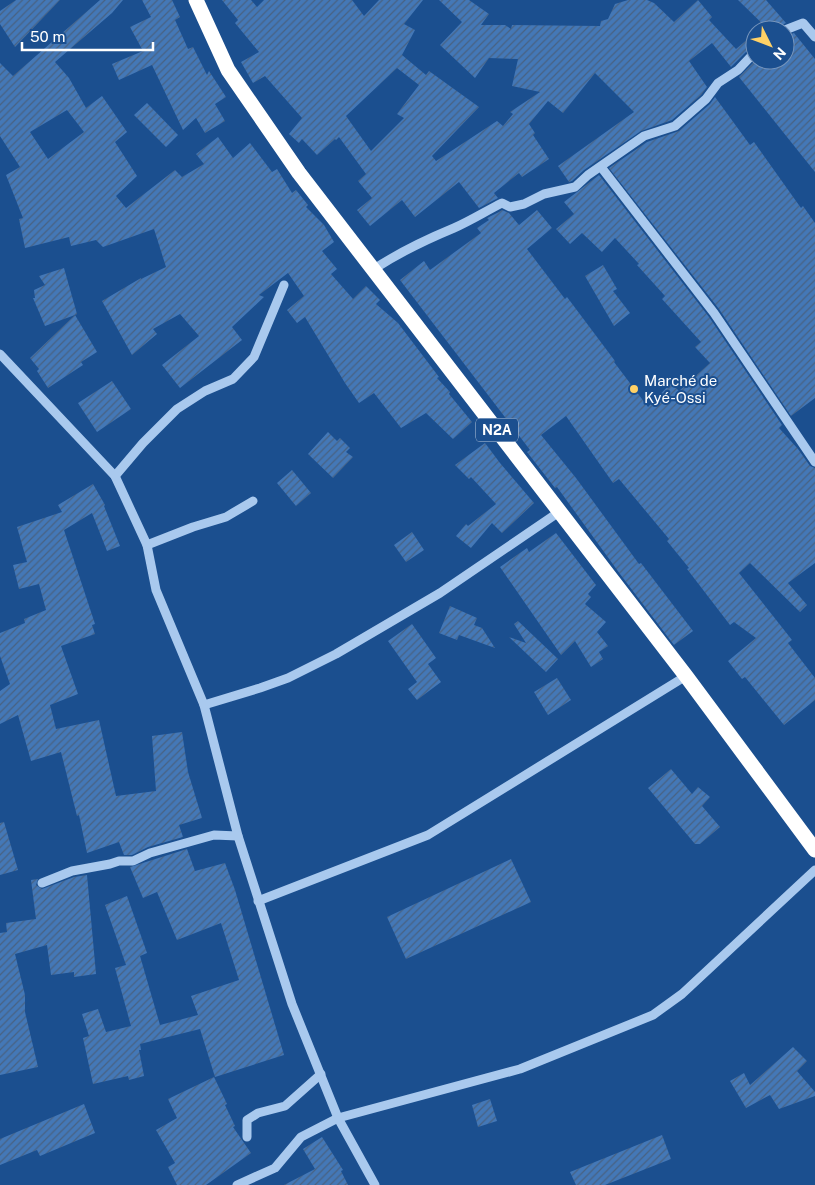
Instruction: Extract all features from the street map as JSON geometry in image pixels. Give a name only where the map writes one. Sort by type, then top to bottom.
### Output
[{"type":"highway","name":"N2A","points":[[196,0],[228,70],[300,173],[686,676],[815,850]]},
{"type":"street","points":[[795,26],[803,23],[815,37]]},
{"type":"street","points":[[374,269],[426,239],[455,227],[502,203],[510,207],[524,204],[544,194],[575,187],[644,136],[675,126],[706,99],[718,83],[738,70],[745,63]]},
{"type":"street","points":[[601,167],[714,313],[815,462]]},
{"type":"street","points":[[115,476],[143,443],[177,409],[205,391],[233,379],[254,357],[284,285]]},
{"type":"street","points":[[0,354],[115,476],[147,545],[156,590],[204,705],[238,836],[292,1004],[338,1118],[375,1185]]},
{"type":"street","points":[[147,545],[192,527],[226,517],[253,501]]},
{"type":"street","points":[[204,705],[288,678],[336,654],[440,593],[559,512]]},
{"type":"street","points":[[258,902],[428,835],[686,676]]},
{"type":"street","points":[[42,883],[72,871],[119,861],[133,861],[150,853],[214,835],[238,836]]},
{"type":"street","points":[[237,1185],[275,1168],[301,1137],[338,1118],[520,1069],[653,1015],[682,994],[815,870]]},
{"type":"street","points":[[247,1137],[248,1120],[258,1113],[285,1106],[321,1074]]},
{"type":"building","points":[[16,0],[60,0],[15,47],[0,24],[0,11]]},
{"type":"building","points":[[100,0],[123,0],[112,13],[55,62],[69,78],[86,108],[102,96],[127,132],[115,142],[137,176],[116,196],[126,208],[175,170],[182,177],[204,164],[196,154],[218,137],[233,158],[250,143],[272,172],[277,169],[292,193],[296,190],[308,205],[306,207],[324,225],[334,242],[322,251],[337,269],[331,274],[353,299],[366,286],[380,300],[376,304],[398,323],[439,377],[437,378],[472,422],[453,439],[426,413],[401,428],[374,393],[359,403],[305,317],[297,323],[287,310],[304,296],[288,273],[259,295],[264,297],[232,327],[242,340],[180,388],[162,365],[199,336],[180,314],[153,329],[157,334],[132,355],[102,301],[141,278],[166,267],[154,229],[103,247],[96,240],[71,246],[69,237],[25,248],[19,219],[23,218],[6,175],[20,167],[0,136],[0,63],[13,76]],"holes":[[[67,110],[84,132],[48,159],[30,132]]]},
{"type":"building","points":[[142,0],[172,0],[180,17],[175,20],[188,49],[193,47],[207,75],[209,71],[226,97],[215,104],[225,121],[205,133],[196,118],[183,130],[152,65],[119,80],[112,64],[143,51],[130,27],[151,17]]},
{"type":"building","points":[[222,0],[251,0],[257,7],[264,0],[352,0],[364,16],[379,0],[423,0],[404,24],[415,30],[402,55],[426,75],[429,71],[479,107],[432,156],[436,161],[497,121],[503,126],[513,114],[510,112],[540,92],[512,86],[518,59],[489,58],[475,78],[440,45],[462,22],[439,0],[469,0],[489,14],[481,25],[505,25],[511,29],[512,25],[600,26],[601,21],[608,19],[615,4],[628,0],[647,0],[654,3],[674,22],[698,0],[712,17],[709,20],[736,49],[745,41],[745,53],[731,67],[712,43],[689,61],[707,87],[701,95],[672,120],[641,131],[569,182],[558,166],[634,112],[595,73],[563,113],[548,101],[529,124],[535,133],[533,135],[549,159],[522,177],[519,173],[494,193],[498,198],[479,208],[459,182],[415,217],[402,200],[370,226],[357,210],[372,198],[358,181],[366,174],[339,137],[317,155],[302,139],[299,143],[289,134],[302,118],[265,76],[253,83],[241,62],[259,52],[235,23],[238,20]],"holes":[[[397,68],[419,85],[397,114],[404,118],[371,151],[346,116]]]},
{"type":"building","points":[[738,0],[766,0],[783,20],[759,20]]},
{"type":"building","points":[[795,34],[815,59],[815,172],[739,77],[746,70],[795,70]]},
{"type":"building","points":[[715,97],[750,145],[754,142],[801,208],[803,206],[815,223],[815,398],[791,416],[719,309],[609,168],[647,142],[679,131],[710,104]]},
{"type":"building","points":[[147,103],[178,135],[166,147],[134,115]]},
{"type":"building","points":[[599,175],[709,317],[782,425],[779,428],[810,466],[815,468],[815,563],[788,583],[807,605],[800,612],[750,563],[739,573],[792,640],[788,643],[815,678],[815,700],[784,725],[745,677],[742,679],[728,661],[756,638],[734,622],[730,625],[667,541],[669,539],[619,479],[613,483],[566,416],[541,435],[576,478],[639,564],[641,563],[693,631],[674,645],[557,487],[555,488],[527,452],[530,450],[400,280],[424,261],[430,270],[481,233],[477,228],[489,220],[487,218],[502,210],[509,213],[519,225],[537,210],[552,228],[527,249],[565,299],[567,297],[648,407],[671,383],[679,391],[710,363],[695,347],[701,342],[662,299],[665,296],[615,238],[602,252],[582,233],[570,244],[556,229],[574,214],[564,202]]},
{"type":"building","points":[[603,265],[617,289],[613,291],[630,313],[614,326],[585,276]]},
{"type":"building","points":[[64,268],[77,314],[45,326],[33,298],[35,298],[34,290],[45,285],[39,276]]},
{"type":"building","points":[[75,315],[97,352],[81,362],[83,365],[48,388],[37,371],[39,369],[30,358]]},
{"type":"building","points":[[112,381],[131,409],[97,432],[78,403]]},
{"type":"building","points":[[328,432],[337,441],[340,438],[350,448],[346,452],[353,457],[333,478],[308,454]]},
{"type":"building","points":[[485,443],[534,503],[502,533],[492,523],[471,548],[456,536],[466,524],[468,526],[496,504],[471,477],[469,479],[455,465]]},
{"type":"building","points":[[292,470],[311,493],[296,506],[277,483]]},
{"type":"building","points":[[93,484],[105,505],[120,546],[107,551],[92,513],[64,530],[95,624],[92,625],[95,634],[61,646],[78,694],[50,705],[56,729],[99,720],[116,796],[156,791],[152,736],[182,732],[188,772],[202,818],[179,825],[183,837],[148,847],[132,855],[124,855],[119,842],[87,853],[79,815],[77,816],[61,752],[31,761],[18,715],[0,724],[0,691],[10,684],[0,656],[0,633],[25,623],[24,619],[46,610],[39,584],[19,589],[13,565],[27,562],[17,527],[62,512],[58,505]]},
{"type":"building","points":[[412,532],[424,550],[406,562],[394,545]]},
{"type":"building","points":[[556,533],[596,585],[588,594],[591,597],[585,604],[606,622],[597,632],[608,646],[599,652],[603,659],[591,667],[575,641],[561,655],[500,567],[527,548],[529,552]]},
{"type":"building","points":[[450,606],[477,618],[474,625],[482,628],[495,648],[459,635],[457,640],[439,633]]},
{"type":"building","points":[[518,621],[558,659],[546,672],[509,637],[526,643],[514,624]]},
{"type":"building","points":[[412,624],[436,658],[428,664],[441,682],[417,700],[408,689],[417,682],[388,641]]},
{"type":"building","points":[[557,678],[571,700],[548,715],[534,692]]},
{"type":"building","points":[[671,769],[692,794],[698,787],[710,797],[702,806],[720,827],[700,844],[695,844],[648,788]]},
{"type":"building","points":[[4,822],[18,870],[0,875],[0,823]]},
{"type":"building","points":[[187,849],[195,871],[225,863],[235,890],[284,1055],[215,1077],[200,1029],[140,1044],[141,1050],[139,1050],[144,1076],[129,1080],[128,1076],[93,1084],[83,1038],[89,1036],[82,1014],[98,1009],[106,1032],[131,1026],[115,968],[126,965],[105,905],[127,896],[147,953],[140,956],[160,1025],[198,1015],[191,996],[239,980],[221,923],[177,940],[157,892],[143,898],[130,867]]},
{"type":"building","points":[[511,859],[531,902],[406,959],[387,917]]},
{"type":"building","points":[[87,875],[96,974],[74,977],[74,972],[51,975],[47,945],[15,954],[25,995],[25,1012],[38,1067],[0,1075],[0,933],[7,932],[6,923],[36,919],[31,880],[38,879],[36,885],[42,889],[74,877]]},
{"type":"building","points":[[793,1047],[807,1061],[797,1071],[815,1092],[815,1096],[779,1109],[770,1095],[746,1108],[730,1081],[744,1073],[750,1085]]},
{"type":"building","points":[[214,1077],[227,1104],[225,1105],[235,1126],[233,1127],[251,1153],[206,1185],[177,1185],[168,1167],[175,1163],[156,1130],[177,1118],[168,1099]]},
{"type":"building","points":[[490,1099],[497,1121],[478,1127],[472,1105]]},
{"type":"building","points":[[84,1104],[95,1133],[40,1156],[37,1150],[0,1165],[0,1139]]},
{"type":"building","points":[[662,1135],[671,1159],[605,1185],[576,1185],[570,1172]]},
{"type":"building","points":[[322,1137],[343,1170],[341,1171],[348,1185],[284,1185],[315,1169],[303,1149]]},
{"type":"place","name":"Marché de Kyé-Ossi","points":[[634,389]]}]
